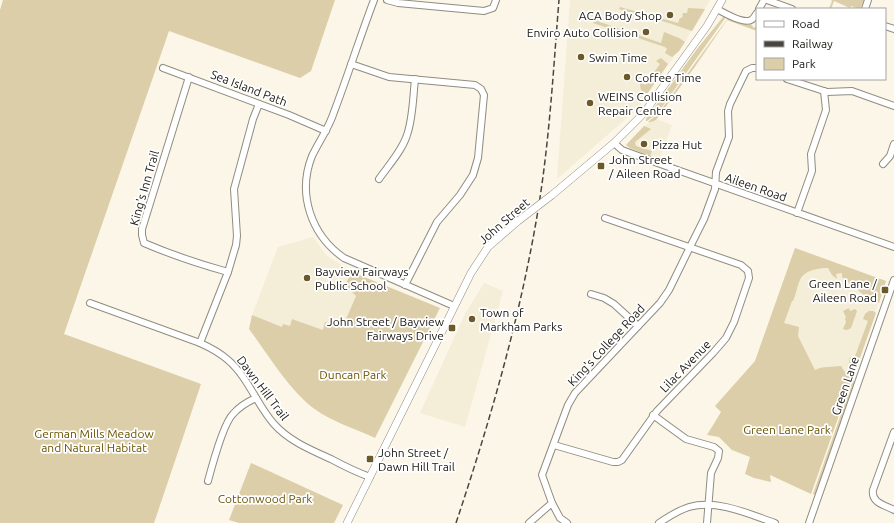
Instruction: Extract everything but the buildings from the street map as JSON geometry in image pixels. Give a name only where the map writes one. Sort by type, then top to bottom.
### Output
[{"type":"main road","name":"John Street","points":[[347,523],[471,272],[483,254],[495,240],[614,143],[644,113],[707,26],[722,0]]},
{"type":"street","points":[[374,0],[334,114],[313,155],[306,182],[308,204],[314,224],[326,242],[344,258],[454,306]]},
{"type":"street","points":[[387,0],[398,3],[484,11],[493,8],[496,0]]},
{"type":"street","points":[[765,0],[789,8]]},
{"type":"street","points":[[717,9],[728,15],[746,21],[753,19],[756,14]]},
{"type":"street","points":[[351,64],[387,76],[475,85],[481,89],[484,98],[479,152],[473,175],[460,196],[437,222],[405,285]]},
{"type":"street","name":"Sea Island Path","points":[[163,68],[326,131]]},
{"type":"street","name":"King's College Road","points":[[567,523],[560,518],[552,503],[542,475],[563,417],[575,393],[660,303],[669,290],[706,215],[715,184],[716,172],[729,137],[728,111],[730,104],[746,71],[756,68]]},
{"type":"street","name":"King's Inn Trail","points":[[189,77],[142,229],[142,235],[144,243],[187,260],[228,272]]},
{"type":"street","points":[[379,179],[401,148],[407,135],[410,125],[414,79]]},
{"type":"street","points":[[790,80],[824,91],[852,91],[894,106]]},
{"type":"street","points":[[797,213],[811,173],[811,154],[826,110],[824,91]]},
{"type":"street","points":[[200,343],[228,272],[236,245],[237,236],[234,189],[253,119],[259,104]]},
{"type":"street","name":"Aileen Road","points":[[614,143],[622,150],[894,247]]},
{"type":"street","points":[[883,164],[890,156],[894,144]]},
{"type":"street","name":"Lilac Avenue","points":[[554,445],[613,462],[618,462],[624,459],[653,415],[726,338],[734,322],[749,278],[748,271],[743,266],[605,218]]},
{"type":"street","name":"Green Lane","points":[[809,523],[894,280]]},
{"type":"street","points":[[591,294],[604,298],[614,304],[638,326]]},
{"type":"street","name":"Dawn Hill Trail","points":[[90,303],[210,348],[228,360],[239,373],[266,415],[276,426],[310,450],[370,477]]},
{"type":"street","points":[[208,481],[212,465],[228,421],[238,409],[256,398]]},
{"type":"street","points":[[653,415],[686,439],[714,447],[719,451],[718,458],[710,473],[706,523]]},
{"type":"street","points":[[894,433],[872,495],[875,501],[894,510]]},
{"type":"street","points":[[529,523],[552,503]]},
{"type":"street","points":[[659,523],[689,507],[708,505],[732,508],[775,523]]},
{"type":"shaded area","points":[[570,0],[710,0],[679,51],[637,109],[557,179]]},
{"type":"shaded area","points":[[653,118],[672,125],[659,160],[626,145]]},
{"type":"shaded area","name":"Bayview Fairways Public School","points":[[313,237],[326,255],[352,272],[345,285],[356,296],[343,326],[326,322],[323,330],[292,319],[290,326],[282,327],[252,315],[278,247]]},
{"type":"shaded area","points":[[795,248],[886,281],[842,408],[755,361]]},
{"type":"shaded area","points":[[484,283],[503,291],[465,427],[420,413],[465,314]]},
{"type":"green space","name":"German Mills Meadow and Natural Habitat","points":[[3,0],[335,0],[311,71],[300,78],[169,31],[64,334],[201,384],[154,523],[0,523],[0,10]]},
{"type":"green space","points":[[831,0],[864,0],[860,8],[851,6],[850,8],[834,1],[831,8],[829,8]]},
{"type":"green space","points":[[620,7],[678,23],[680,18],[682,18],[683,13],[687,13],[688,8],[705,9],[692,31],[619,9]]},
{"type":"green space","points":[[723,17],[726,17],[657,114],[646,121],[697,49]]},
{"type":"green space","points":[[728,18],[747,25],[750,25],[750,23],[754,28],[756,26],[756,31],[727,20],[656,120],[648,122],[658,114]]},
{"type":"green space","points":[[594,20],[661,43],[664,32],[685,42],[679,51],[672,57],[665,53],[667,49],[665,47],[593,23]]},
{"type":"green space","points":[[661,58],[668,64],[647,94],[641,90],[641,82],[645,85],[660,64],[656,61]]},
{"type":"green space","points":[[644,126],[651,129],[635,142],[636,146],[652,151],[650,156],[626,145]]},
{"type":"green space","name":"Green Lane Park","points":[[795,248],[886,281],[879,303],[866,302],[863,300],[865,296],[842,277],[842,273],[836,274],[837,279],[832,275],[828,268],[816,269],[808,272],[800,280],[784,323],[799,327],[798,336],[815,370],[824,367],[841,366],[846,374],[852,379],[811,494],[770,475],[771,482],[745,474],[750,457],[732,450],[719,437],[707,435],[721,412],[715,406],[755,361]]},
{"type":"green space","name":"Duncan Park","points":[[352,272],[440,308],[375,438],[328,418],[311,406],[291,387],[249,329],[252,315],[282,327],[283,324],[290,326],[292,319],[323,330],[325,322],[343,326],[356,296],[345,285]]},
{"type":"green space","points":[[849,308],[850,311],[855,309],[857,311],[851,328],[847,330],[843,329],[846,322],[846,317],[843,311]]},
{"type":"green space","points":[[869,311],[876,313],[856,369],[849,364],[850,357],[854,359],[868,321],[863,319],[865,314]]},
{"type":"green space","points":[[853,380],[855,382],[815,495],[813,494]]},
{"type":"green space","name":"Cottonwood Park","points":[[251,463],[343,505],[334,523],[239,523],[229,520]]},
{"type":"railway","points":[[456,523],[502,374],[521,299],[529,260],[544,167],[559,0]]},
{"type":"place","name":"ACA Body Shop","points":[[670,15]]},
{"type":"place","name":"Enviro Auto Collision","points":[[646,32]]},
{"type":"place","name":"Swim Time","points":[[581,57]]},
{"type":"place","name":"Coffee Time","points":[[627,77]]},
{"type":"place","name":"WEINS Collision Repair Centre","points":[[590,103]]},
{"type":"place","name":"Pizza Hut","points":[[644,144]]},
{"type":"place","name":"John Street / Aileen Road","points":[[601,166]]},
{"type":"place","name":"Bayview Fairways Public School","points":[[307,278]]},
{"type":"place","name":"Green Lane / Aileen Road","points":[[885,290]]},
{"type":"place","name":"Town of Markham Parks","points":[[472,319]]},
{"type":"place","name":"John Street / Bayview Fairways Drive","points":[[452,328]]},
{"type":"place","name":"John Street / Dawn Hill Trail","points":[[370,459]]}]
